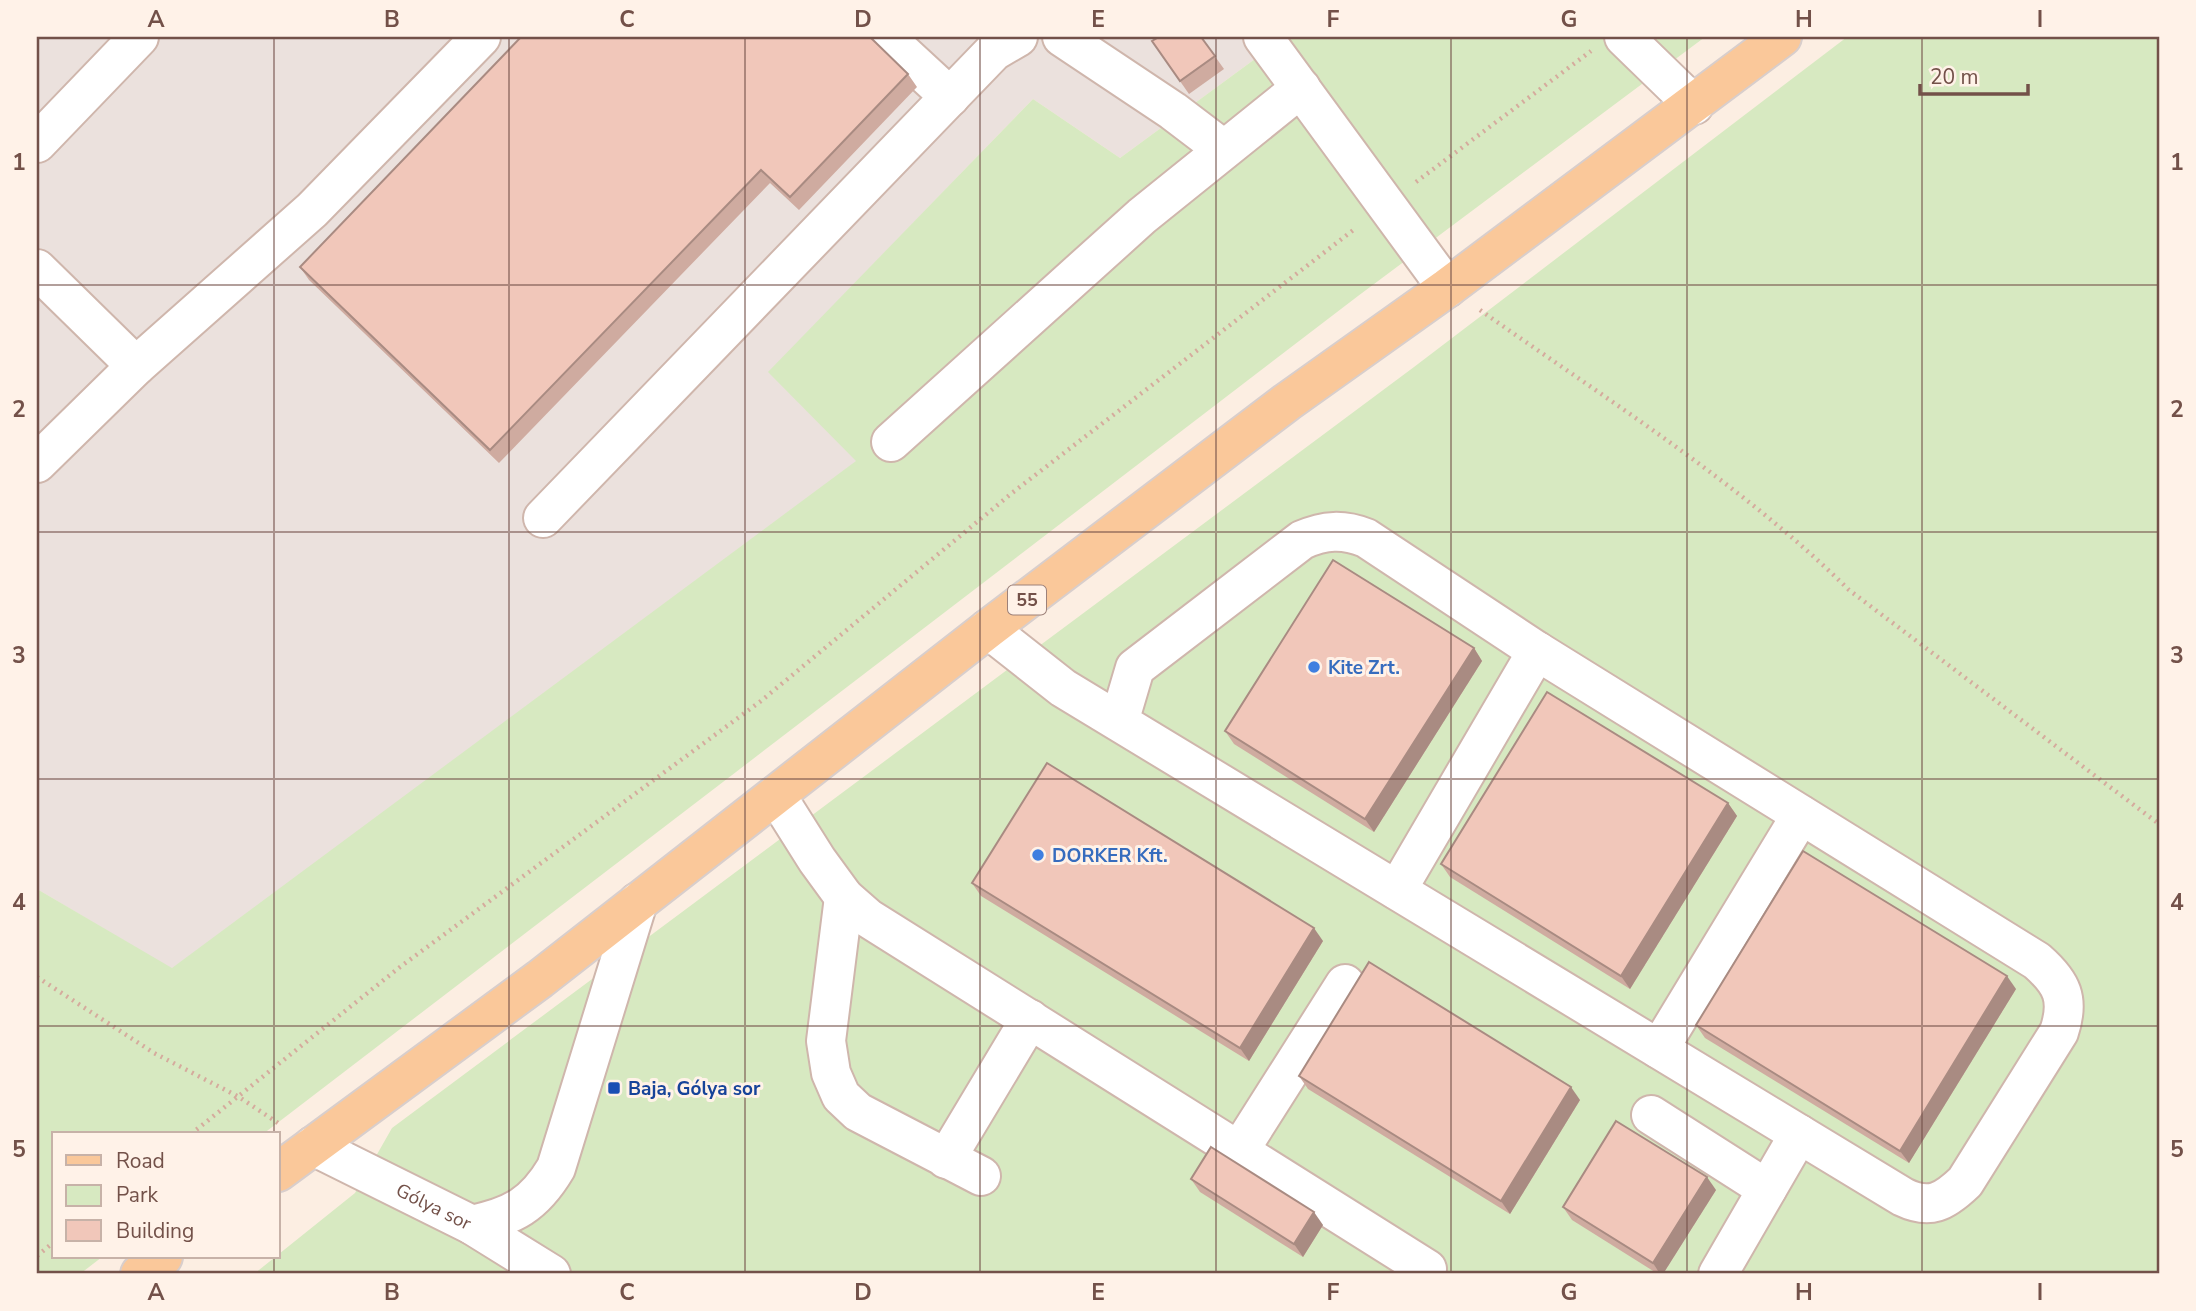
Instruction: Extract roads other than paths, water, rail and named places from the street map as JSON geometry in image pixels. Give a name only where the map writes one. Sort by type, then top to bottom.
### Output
[{"type":"main road","name":"55","points":[[280,1171],[540,979],[988,629],[1287,402],[1447,288],[1782,37]]},
{"type":"main road","points":[[140,1274],[162,1258]]},
{"type":"street","points":[[37,143],[139,37]]},
{"type":"street","points":[[37,463],[136,366],[312,210],[481,37]]},
{"type":"street","points":[[886,37],[950,97]]},
{"type":"street","points":[[543,518],[995,51],[1018,37]]},
{"type":"street","points":[[1062,37],[1173,111],[1223,149]]},
{"type":"street","points":[[1264,37],[1447,288]]},
{"type":"street","points":[[1612,41],[1694,105]]},
{"type":"street","points":[[891,442],[1142,216],[1301,88]]},
{"type":"street","points":[[37,269],[136,366]]},
{"type":"street","points":[[988,629],[1063,688],[1119,722],[1397,890],[1799,1134],[1915,1203],[1925,1205],[1945,1199],[1965,1182],[2059,1032],[2065,1008],[2059,984],[2037,961],[1537,651],[1366,538],[1352,533],[1330,531],[1302,540],[1135,668],[1119,722]]},
{"type":"street","points":[[1397,890],[1537,651]]},
{"type":"street","points":[[776,795],[844,897],[868,918],[1427,1269]]},
{"type":"street","points":[[1659,1049],[1801,815]]},
{"type":"street","points":[[844,897],[826,1041],[831,1073],[841,1096],[858,1112],[981,1176]]},
{"type":"street","points":[[472,1225],[495,1220],[524,1206],[539,1194],[556,1168],[638,902]]},
{"type":"street","points":[[1240,1151],[1345,984]]},
{"type":"street","points":[[946,1159],[1030,1019]]},
{"type":"street","points":[[1651,1115],[1768,1189]]},
{"type":"street","points":[[1718,1274],[1799,1134]]},
{"type":"street","name":"Gólya sor","points":[[313,1146],[472,1225],[551,1274]]},
{"type":"place","name":"Kite Zrt.","points":[[1314,667]]},
{"type":"place","name":"DORKER Kft.","points":[[1038,855]]},
{"type":"place","name":"Baja, Gólya sor","points":[[614,1088]]}]
